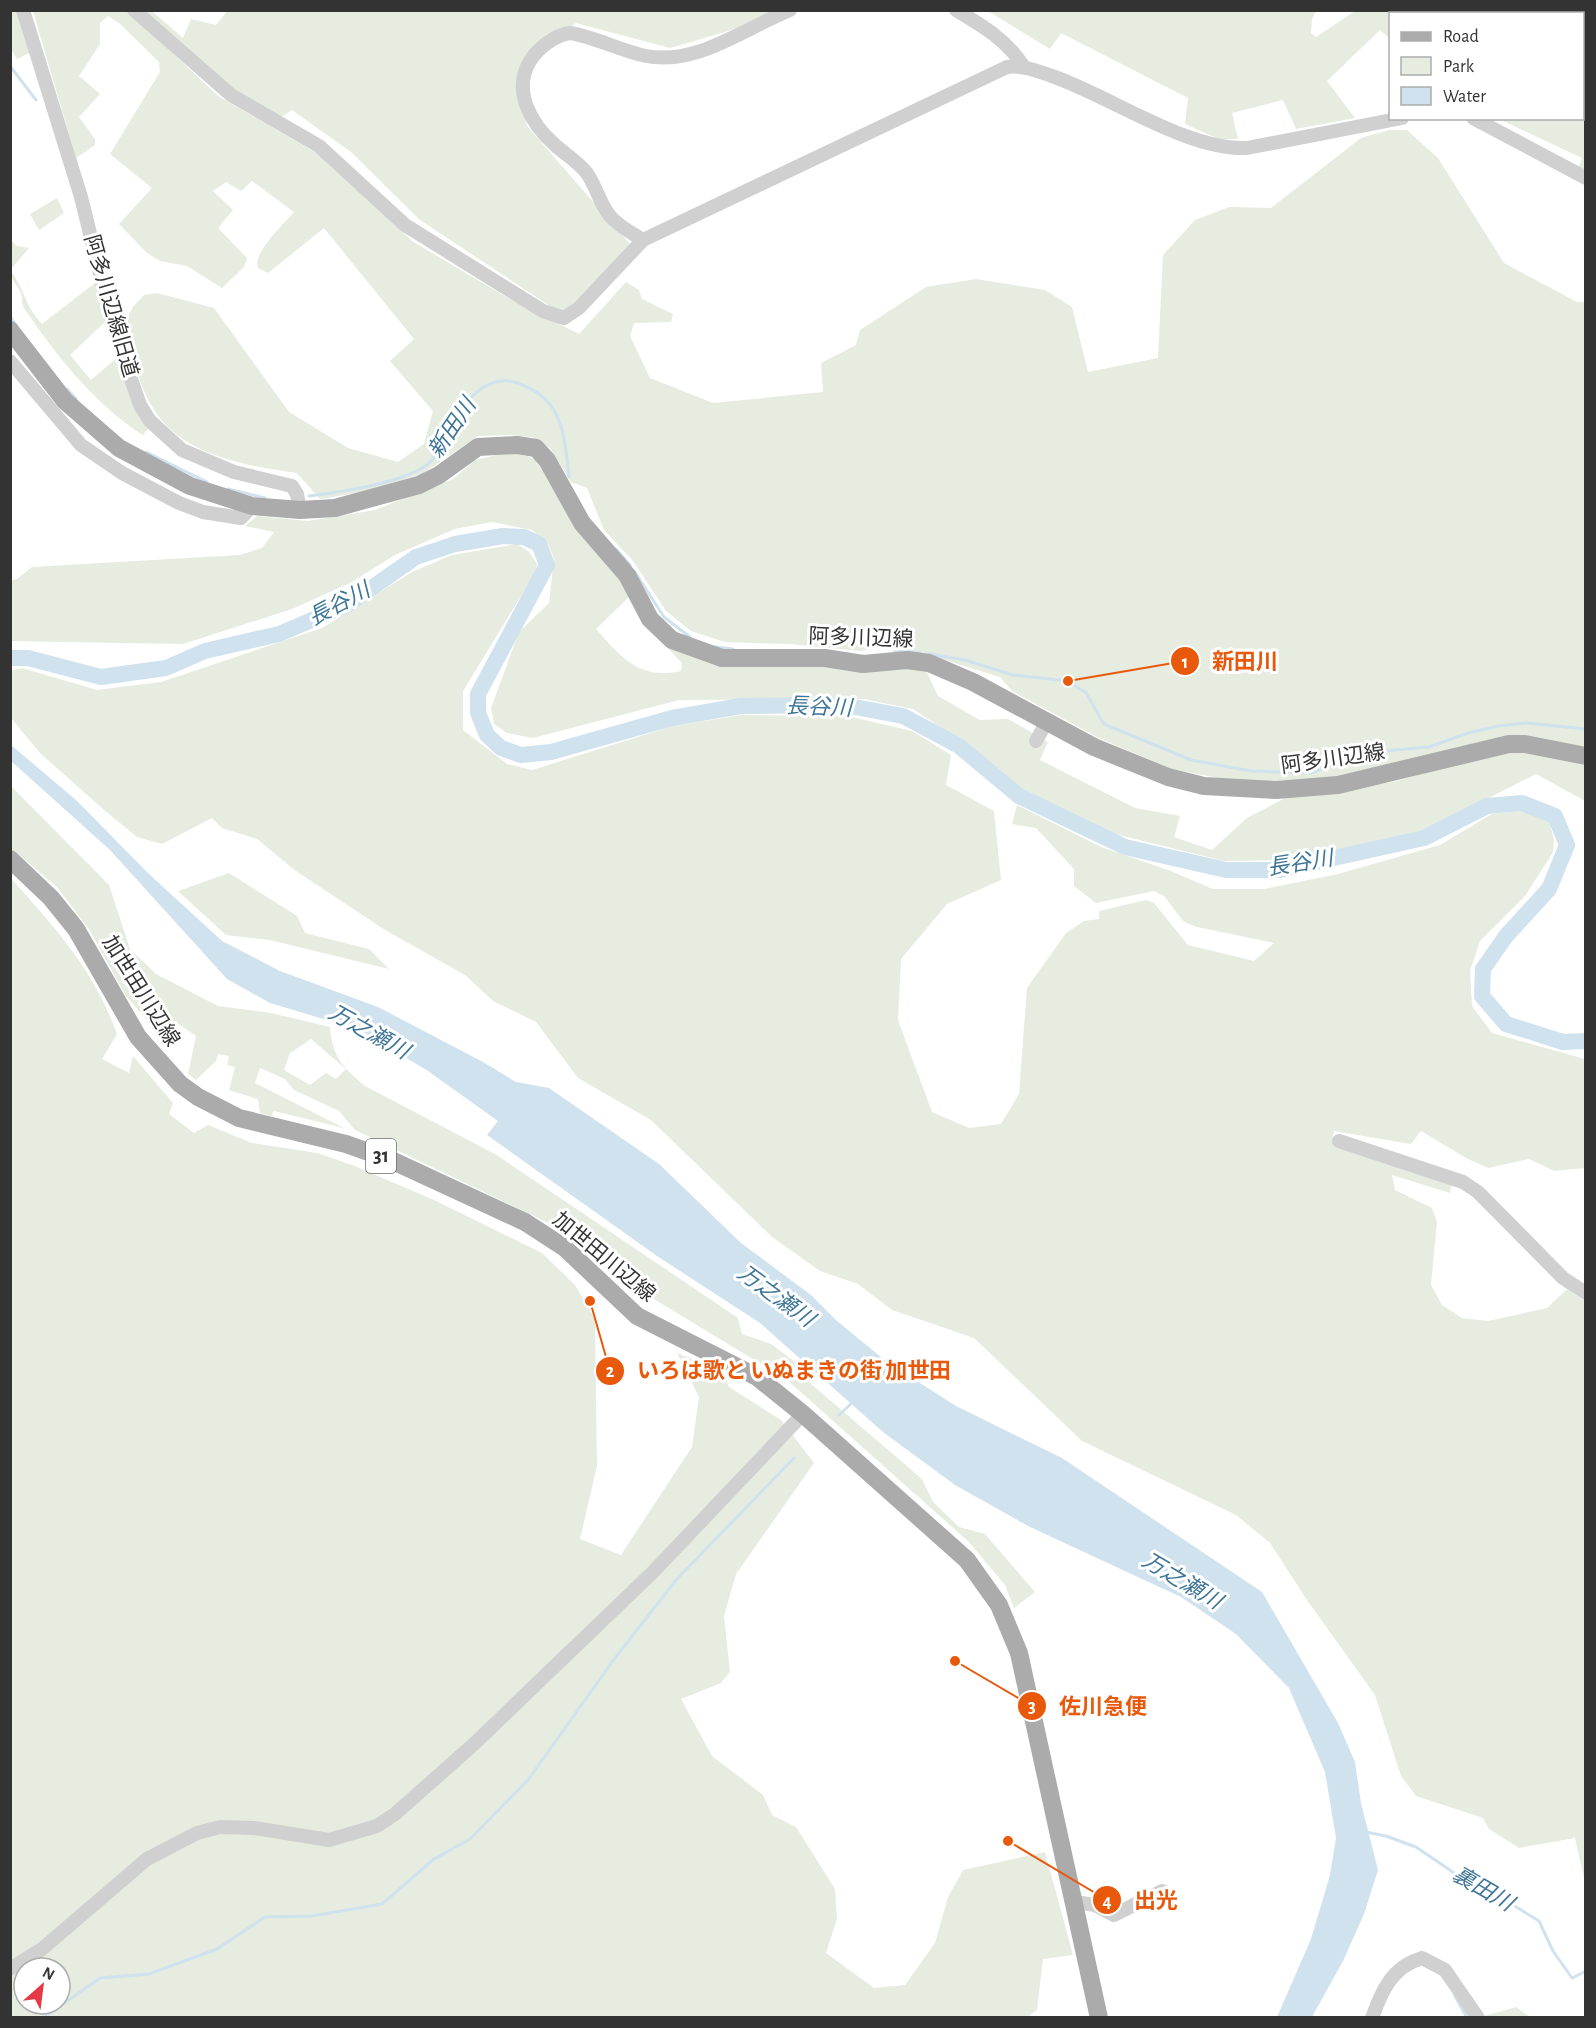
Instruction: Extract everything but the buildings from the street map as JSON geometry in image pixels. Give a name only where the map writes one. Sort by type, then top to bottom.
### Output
[{"type":"main road","points":[[10,330],[65,401],[119,448],[190,486],[252,506],[296,510]]},
{"type":"main road","name":"阿多川辺線","points":[[296,510],[335,508],[419,485],[439,475],[478,447],[517,445],[536,448],[547,460],[582,523],[627,575],[650,619],[672,640],[722,658],[825,658],[863,664],[907,660],[928,663],[973,682],[1094,747],[1168,777],[1220,788],[1276,790],[1338,785],[1509,744],[1525,744],[1586,756]]},
{"type":"main road","name":"加世田川辺線","points":[[10,859],[51,898],[76,929],[138,1037],[180,1084],[198,1097],[239,1118],[321,1136],[391,1160],[525,1222],[565,1248],[637,1316],[757,1377],[803,1414],[945,1538],[967,1560],[999,1605],[1019,1653],[1099,2018]]},
{"type":"street","name":"阿多川辺線旧道","points":[[23,10],[81,197],[112,323],[140,405],[150,421],[182,450],[234,472],[292,486],[297,494],[296,510]]},
{"type":"street","points":[[134,10],[231,95],[319,146],[405,225],[543,311],[564,318],[572,315],[643,240],[1007,67],[1024,67],[1073,83],[1189,137],[1231,149],[1247,148],[1392,120]]},
{"type":"street","points":[[643,240],[609,216],[586,172],[553,144],[533,121],[522,87],[526,68],[533,57],[561,34],[570,33],[649,57],[684,55],[702,50],[790,10]]},
{"type":"street","points":[[956,10],[1001,39],[1013,50],[1024,67]]},
{"type":"street","points":[[1477,120],[1586,178]]},
{"type":"street","points":[[10,361],[81,445],[122,473],[162,496],[203,512],[241,518],[252,506]]},
{"type":"street","points":[[1036,741],[1047,721]]},
{"type":"street","points":[[1339,1141],[1463,1182],[1478,1192],[1563,1278],[1586,1293]]},
{"type":"street","points":[[10,1968],[42,1949],[147,1859],[177,1841],[220,1827],[254,1828],[329,1840],[377,1826],[395,1814],[474,1744],[645,1580],[803,1414]]},
{"type":"street","points":[[1075,1902],[1095,1905],[1114,1914],[1162,1891]]},
{"type":"street","points":[[1372,2018],[1379,1996],[1390,1978],[1407,1963],[1422,1958],[1445,1970],[1478,2018]]},
{"type":"green space","points":[[228,10],[797,11],[670,48],[576,23],[531,53],[516,86],[527,126],[630,244],[573,307],[559,312],[420,220],[351,152],[292,110],[280,118],[221,81],[140,11],[152,11],[183,38],[191,19],[216,25]]},
{"type":"green space","points":[[10,11],[18,11],[31,52],[17,59],[11,49]]},
{"type":"green space","points":[[33,11],[128,11],[218,96],[320,155],[357,187],[412,241],[513,301],[579,334],[626,282],[639,290],[642,299],[673,314],[671,322],[634,323],[630,336],[650,378],[713,403],[823,392],[821,363],[856,345],[860,330],[926,287],[976,279],[1045,290],[1072,307],[1088,372],[1158,358],[1163,255],[1195,220],[1229,207],[1271,208],[1361,138],[1389,130],[1407,130],[1438,158],[1504,263],[1577,302],[1585,302],[1585,749],[1517,735],[1352,777],[1271,781],[1223,779],[1172,769],[1101,739],[1012,691],[1000,677],[893,644],[861,651],[790,644],[725,642],[691,631],[666,611],[633,561],[604,530],[587,488],[571,482],[550,448],[532,437],[478,436],[422,474],[369,491],[320,499],[297,473],[240,463],[202,450],[170,429],[157,414],[141,382],[123,325],[133,307],[144,295],[157,293],[214,308],[289,412],[348,448],[398,462],[424,444],[433,411],[390,361],[414,339],[324,228],[268,273],[258,268],[257,262],[264,247],[294,212],[252,181],[241,191],[226,182],[213,191],[233,210],[218,228],[247,258],[244,267],[222,288],[187,266],[160,261],[147,253],[119,224],[152,188],[110,154],[160,72],[159,62],[119,23],[108,16],[100,23],[100,44],[79,76],[100,94],[79,117],[95,139],[95,145],[76,158]]},
{"type":"green space","points":[[988,11],[1316,11],[1312,19],[1311,33],[1316,37],[1355,11],[1585,11],[1584,54],[1584,12],[1389,12],[1389,38],[1380,30],[1327,81],[1355,118],[1296,129],[1283,100],[1232,113],[1238,139],[1219,139],[1185,124],[1188,98],[1061,33],[1050,49]]},
{"type":"green space","points":[[1584,107],[1586,109],[1585,171],[1578,169],[1582,158],[1501,120],[1584,120]]},
{"type":"green space","points":[[57,198],[64,213],[39,230],[30,214]]},
{"type":"green space","points":[[11,241],[17,246],[29,248],[11,269]]},
{"type":"green space","points":[[10,270],[42,324],[95,283],[106,321],[70,355],[91,380],[119,356],[148,429],[143,435],[109,409],[63,361],[24,308],[21,293]]},
{"type":"green space","points":[[506,453],[527,456],[543,463],[632,594],[596,629],[623,657],[643,669],[666,673],[681,671],[682,663],[663,643],[718,666],[925,668],[938,696],[980,720],[1008,719],[1048,742],[1040,760],[1135,808],[1180,816],[1174,837],[1212,850],[1247,818],[1289,796],[1393,782],[1495,754],[1521,752],[1585,762],[1585,801],[1536,774],[1428,829],[1296,860],[1224,861],[1115,834],[1028,794],[964,743],[913,709],[864,699],[679,700],[533,738],[507,733],[494,724],[491,708],[519,632],[549,603],[554,559],[548,544],[532,530],[492,522],[455,529],[395,555],[350,583],[292,609],[183,644],[11,641],[11,581],[32,567],[240,555],[262,548],[274,532],[245,526],[257,516],[308,521],[375,510],[453,479],[475,460]]},
{"type":"green space","points":[[517,544],[529,552],[537,564],[535,573],[463,691],[463,730],[507,764],[532,770],[673,726],[741,715],[847,716],[912,731],[951,755],[946,785],[994,811],[1001,880],[947,904],[901,959],[898,1020],[932,1112],[969,1128],[1001,1124],[1019,1094],[1027,988],[1066,933],[1084,921],[1099,919],[1099,911],[1146,900],[1154,903],[1188,945],[1254,961],[1274,943],[1197,927],[1184,922],[1164,896],[1154,891],[1096,903],[1074,886],[1074,869],[1036,828],[1012,824],[1017,805],[1101,847],[1168,870],[1213,889],[1264,889],[1338,874],[1440,845],[1492,814],[1518,811],[1536,814],[1549,820],[1554,840],[1553,852],[1525,896],[1480,941],[1470,971],[1472,1006],[1492,1033],[1585,1059],[1585,1168],[1554,1171],[1529,1159],[1488,1168],[1466,1158],[1421,1131],[1411,1144],[1334,1131],[1332,1141],[1348,1150],[1452,1183],[1450,1193],[1392,1175],[1395,1190],[1432,1208],[1437,1222],[1431,1285],[1442,1305],[1462,1318],[1488,1321],[1547,1308],[1567,1289],[1585,1301],[1585,1883],[1575,1838],[1519,1848],[1489,1829],[1483,1818],[1416,1796],[1401,1776],[1375,1695],[1307,1600],[1270,1543],[1236,1515],[1082,1441],[974,1338],[892,1310],[858,1284],[820,1271],[772,1237],[651,1120],[578,1078],[536,1022],[493,1001],[465,975],[385,930],[296,871],[257,839],[222,828],[212,818],[162,844],[137,837],[40,753],[11,718],[11,671],[22,668],[97,690],[161,682],[322,628],[412,572],[452,555]]},
{"type":"green space","points":[[10,785],[109,885],[130,949],[156,974],[218,1006],[271,1013],[330,1027],[333,1046],[340,1061],[365,1086],[495,1154],[738,1318],[742,1334],[771,1344],[794,1361],[810,1383],[922,1479],[933,1502],[959,1527],[985,1534],[1035,1592],[1014,1608],[1005,1585],[969,1542],[786,1379],[606,1270],[559,1228],[355,1130],[339,1111],[294,1090],[285,1079],[260,1068],[255,1083],[344,1128],[274,1111],[271,1116],[260,1113],[258,1099],[229,1090],[235,1067],[227,1065],[229,1056],[218,1054],[216,1061],[196,1080],[188,1074],[196,1036],[174,1021],[151,1025],[126,996],[89,929],[57,887],[11,848]],"holes":[[[311,1039],[346,1069],[336,1079],[326,1073],[310,1085],[284,1070],[290,1053]]]},
{"type":"green space","points":[[229,873],[297,916],[305,933],[369,949],[389,969],[270,940],[226,935],[178,891]]},
{"type":"green space","points":[[10,877],[71,950],[107,1010],[117,1034],[102,1059],[129,1073],[133,1056],[173,1103],[169,1114],[194,1133],[208,1125],[252,1143],[317,1153],[352,1165],[434,1200],[542,1253],[575,1285],[595,1319],[597,1466],[580,1539],[621,1555],[692,1447],[699,1397],[677,1353],[723,1372],[729,1387],[781,1420],[814,1463],[736,1574],[724,1616],[730,1672],[721,1683],[681,1699],[712,1756],[763,1795],[772,1815],[796,1827],[835,1889],[837,1919],[826,1953],[874,1988],[905,1985],[935,1943],[948,1897],[963,1870],[1045,1852],[1073,1955],[1043,1959],[1037,2010],[1026,2018],[11,2017]]},
{"type":"green space","points":[[1516,2007],[1530,2017],[1477,2018]]},
{"type":"water","name":"万之瀬川","points":[[11,745],[76,800],[149,874],[222,941],[280,971],[378,1007],[483,1062],[516,1082],[549,1088],[659,1164],[741,1243],[811,1295],[837,1321],[887,1362],[956,1406],[1062,1458],[1262,1592],[1338,1723],[1355,1762],[1361,1803],[1378,1870],[1364,1914],[1343,1961],[1312,2017],[1277,2017],[1311,1939],[1330,1875],[1336,1838],[1325,1772],[1289,1688],[1236,1634],[1181,1597],[1030,1527],[955,1485],[883,1432],[760,1323],[657,1256],[487,1135],[498,1121],[428,1071],[360,1030],[270,1003],[227,979],[110,850],[11,761]]},
{"type":"waterway","points":[[10,66],[36,100]]},
{"type":"waterway","name":"新田川","points":[[10,317],[16,325]]},
{"type":"waterway","name":"新田川","points":[[309,496],[384,483],[424,467],[432,460],[464,406],[473,396],[484,387],[502,381],[514,382],[531,389],[551,406],[561,427],[569,477]]},
{"type":"waterway","name":"新田川","points":[[67,389],[76,399]]},
{"type":"waterway","name":"新田川","points":[[146,452],[207,482]]},
{"type":"waterway","name":"新田川","points":[[228,489],[265,498]]},
{"type":"waterway","name":"長谷川","points":[[10,658],[28,658],[101,677],[166,668],[205,651],[279,634],[347,605],[416,557],[455,544],[503,536],[524,537],[539,544],[547,565],[478,694],[478,713],[487,735],[501,748],[521,755],[551,752],[672,718],[741,706],[844,705],[903,716],[959,746],[1019,796],[1125,847],[1226,870],[1280,870],[1424,838],[1487,806],[1522,803],[1555,816],[1567,845],[1549,889],[1506,936],[1483,969],[1482,996],[1506,1024],[1563,1042],[1586,1041]]},
{"type":"waterway","name":"新田川","points":[[616,549],[630,565]]},
{"type":"waterway","name":"新田川","points":[[635,572],[664,617],[690,637]]},
{"type":"waterway","name":"新田川","points":[[715,647],[733,649]]},
{"type":"waterway","name":"新田川","points":[[894,652],[903,650],[920,653]]},
{"type":"waterway","name":"新田川","points":[[929,654],[965,660],[1013,675],[1068,681],[1086,693],[1104,724],[1191,760],[1251,771],[1311,773],[1361,753],[1429,747],[1468,733],[1498,726],[1527,723],[1586,729]]},
{"type":"waterway","points":[[839,1415],[853,1402]]},
{"type":"waterway","points":[[43,2018],[100,1978],[149,1974],[217,1949],[265,1917],[312,1916],[382,1904],[434,1859],[470,1839],[528,1780],[612,1662],[676,1580],[794,1458]]},
{"type":"waterway","name":"裏田川","points":[[1366,1832],[1386,1836],[1416,1847],[1463,1879],[1497,1895],[1539,1921],[1553,1951],[1572,1978],[1586,1971]]},
{"type":"waterway","points":[[1455,1996],[1467,2018]]},
{"type":"place","name":"新田川","points":[[1068,681]]},
{"type":"place","name":"いろは歌と いぬまきの街 加世田","points":[[590,1301]]},
{"type":"place","name":"佐川急便","points":[[955,1661]]},
{"type":"place","name":"出光","points":[[1008,1841]]}]
